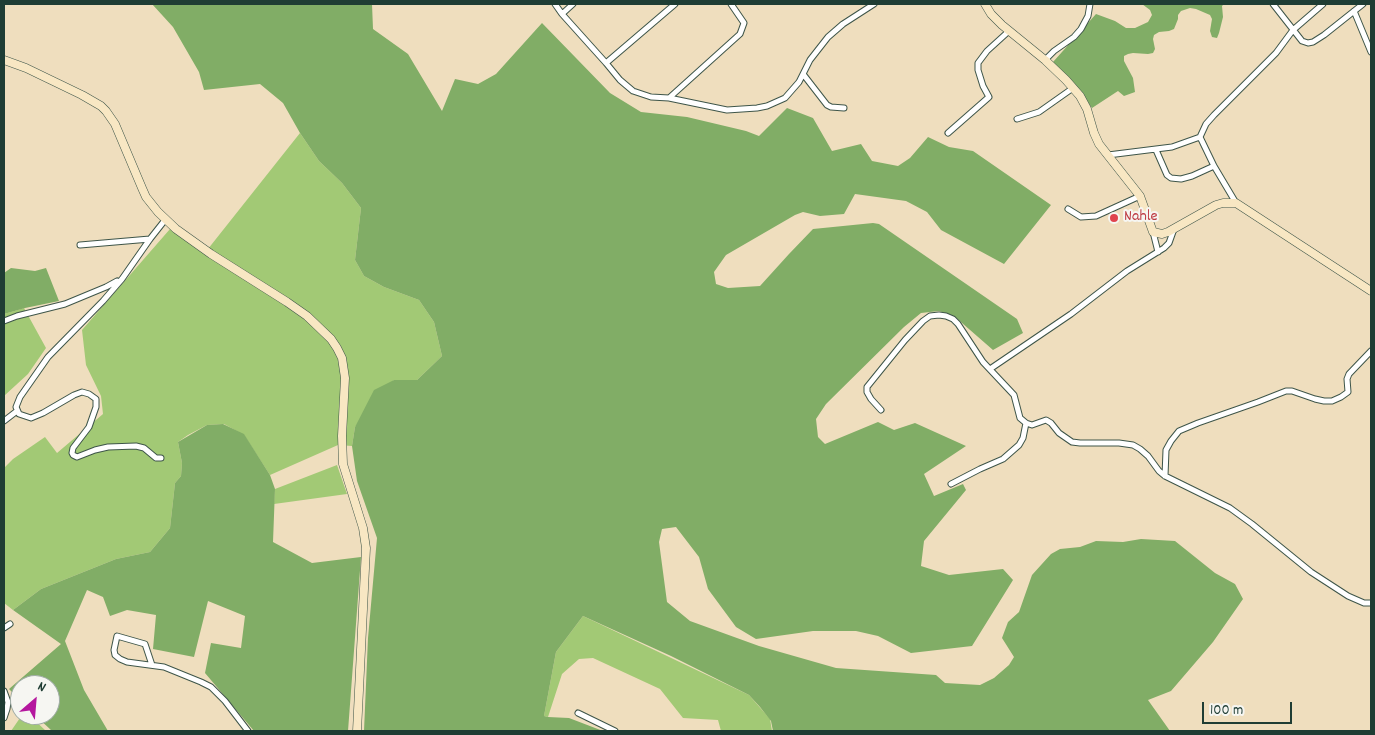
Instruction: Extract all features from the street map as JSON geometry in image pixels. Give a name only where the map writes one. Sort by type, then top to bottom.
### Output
[{"type":"street","points":[[555,4],[620,80],[633,91],[652,97],[669,98],[727,110],[767,106],[785,98],[799,82],[810,60],[828,37],[874,4]]},
{"type":"street","points":[[562,14],[573,4]]},
{"type":"street","points":[[606,63],[675,4]]},
{"type":"street","points":[[669,98],[740,34],[744,23],[731,4]]},
{"type":"street","points":[[985,4],[991,14],[1073,88],[1085,105],[1099,144],[1140,196],[1158,252]]},
{"type":"street","points":[[1044,60],[1081,29],[1088,16],[1090,4]]},
{"type":"street","points":[[1273,4],[1302,41],[1308,43],[1313,42],[1363,4]]},
{"type":"street","points":[[1108,155],[1172,147],[1200,137],[1206,124],[1214,115],[1276,53],[1293,30],[1323,4]]},
{"type":"street","points":[[1354,12],[1371,52]]},
{"type":"street","points":[[948,132],[988,97],[978,70],[978,63],[987,51],[1009,31]]},
{"type":"street","points":[[4,60],[26,68],[82,95],[106,111],[115,124],[146,197],[152,206],[166,220],[211,254],[307,316],[331,339],[342,358],[345,378],[342,424],[343,464],[363,528],[366,548],[357,731]]},
{"type":"street","points":[[803,74],[827,105],[844,108]]},
{"type":"street","points":[[1017,120],[1039,112],[1073,88]]},
{"type":"street","points":[[1200,137],[1214,166],[1236,203],[1371,291]]},
{"type":"street","points":[[1156,150],[1167,175],[1171,178],[1180,179],[1192,176],[1214,166]]},
{"type":"street","points":[[1068,209],[1081,217],[1096,216],[1140,196]]},
{"type":"street","points":[[1153,232],[1162,234],[1174,230],[1216,205],[1236,203]]},
{"type":"street","points":[[17,412],[16,407],[20,397],[48,356],[103,301],[122,279],[150,238],[166,220]]},
{"type":"street","points":[[990,369],[1071,314],[1127,271],[1167,246],[1174,230]]},
{"type":"street","points":[[80,245],[150,238]]},
{"type":"street","points":[[4,321],[65,304],[122,279]]},
{"type":"street","points":[[881,410],[871,399],[867,392],[867,387],[904,340],[923,321],[930,316],[946,316],[958,324],[974,349],[1014,395],[1020,418],[1026,423],[1032,425],[1046,420],[1051,423],[1058,433],[1072,442],[1133,445],[1148,456],[1165,476],[1230,508],[1311,572],[1348,596],[1364,603],[1371,603]]},
{"type":"street","points":[[1165,476],[1166,450],[1170,441],[1179,431],[1286,391],[1292,391],[1324,401],[1332,401],[1348,392],[1347,379],[1349,374],[1371,351]]},
{"type":"street","points":[[17,412],[31,418],[74,395],[85,393],[96,399],[96,407],[89,427],[73,448],[72,453],[74,455],[77,457],[108,447],[136,446],[144,448],[156,458],[161,458]]},
{"type":"street","points":[[4,421],[17,412]]},
{"type":"street","points":[[951,484],[1003,459],[1019,445],[1026,423]]},
{"type":"street","points":[[4,628],[10,624]]},
{"type":"street","points":[[152,665],[145,644],[117,636],[114,650],[120,659],[164,668],[211,687],[225,701],[248,731]]},
{"type":"street","points":[[4,691],[8,702],[4,718]]},
{"type":"street","points":[[578,713],[615,731]]},
{"type":"green space","points":[[152,4],[372,4],[373,29],[408,54],[442,111],[455,79],[478,84],[496,74],[542,23],[610,93],[641,112],[687,117],[746,131],[759,136],[787,108],[813,118],[832,151],[861,144],[872,161],[898,166],[910,158],[928,137],[949,147],[973,151],[1051,205],[1004,264],[941,230],[927,212],[906,201],[855,194],[844,214],[820,216],[803,212],[795,215],[726,255],[714,272],[716,284],[728,288],[760,286],[813,229],[873,223],[879,224],[1017,319],[1023,333],[993,350],[954,316],[939,311],[921,313],[904,327],[826,404],[816,419],[818,437],[825,444],[878,422],[894,430],[915,423],[966,446],[924,474],[934,496],[963,484],[966,490],[924,541],[921,566],[949,575],[1003,569],[1013,580],[972,646],[911,653],[878,636],[856,631],[813,631],[756,639],[736,627],[708,589],[699,557],[676,527],[662,529],[659,542],[667,602],[690,621],[759,646],[836,668],[936,675],[945,683],[980,685],[994,678],[1009,665],[1014,657],[1002,638],[1008,622],[1019,612],[1032,575],[1051,554],[1060,549],[1080,547],[1096,541],[1123,542],[1141,539],[1175,541],[1215,573],[1235,584],[1243,599],[1213,642],[1171,691],[1148,700],[1170,731],[773,731],[771,721],[749,695],[671,656],[583,616],[556,652],[544,716],[569,718],[603,731],[364,731],[368,638],[377,538],[357,481],[352,446],[355,427],[374,390],[394,380],[417,380],[442,356],[434,322],[419,300],[384,287],[364,276],[355,260],[361,208],[342,183],[319,161],[283,103],[260,84],[204,90],[199,72],[173,27]]},
{"type":"green space","points":[[1142,4],[1224,4],[1222,6],[1223,17],[1217,38],[1212,37],[1210,31],[1212,19],[1210,15],[1190,8],[1181,11],[1174,29],[1154,35],[1155,49],[1153,53],[1133,53],[1124,56],[1124,61],[1133,78],[1135,92],[1124,96],[1118,91],[1092,108],[1053,62],[1096,14],[1115,21],[1126,28],[1135,28],[1148,22],[1152,15],[1150,10]]},
{"type":"green space","points":[[300,133],[319,161],[342,183],[361,208],[355,260],[364,276],[384,287],[419,300],[434,322],[442,356],[417,380],[394,380],[355,427],[352,446],[338,445],[270,475],[244,435],[224,424],[207,425],[188,435],[178,442],[182,463],[181,476],[175,483],[170,528],[150,552],[116,559],[41,589],[13,610],[4,603],[4,468],[13,459],[45,437],[57,453],[103,414],[101,396],[86,365],[82,330],[170,229],[204,254]]},
{"type":"green space","points":[[11,268],[35,271],[46,268],[59,301],[4,314],[4,273]]},
{"type":"green space","points":[[24,308],[46,348],[28,374],[4,396],[4,314]]},
{"type":"green space","points":[[223,424],[244,434],[270,475],[275,489],[273,542],[312,563],[361,557],[348,731],[254,731],[205,673],[211,643],[241,648],[245,616],[208,601],[194,657],[153,649],[156,615],[127,610],[110,616],[103,597],[87,590],[65,641],[84,690],[108,731],[52,731],[46,725],[60,725],[60,675],[25,675],[61,644],[13,610],[41,589],[116,559],[150,552],[170,528],[175,483],[181,476],[182,463],[178,442],[207,425]]},
{"type":"green space","points":[[337,465],[347,494],[274,504],[275,489]]},
{"type":"green space","points":[[583,616],[749,695],[770,719],[772,731],[721,731],[718,720],[683,718],[660,689],[593,658],[579,659],[562,674],[548,717],[544,716],[556,652]]},
{"type":"green space","points":[[15,725],[40,725],[46,731],[11,731]]},
{"type":"place","name":"Nahle","points":[[1114,218]]}]
